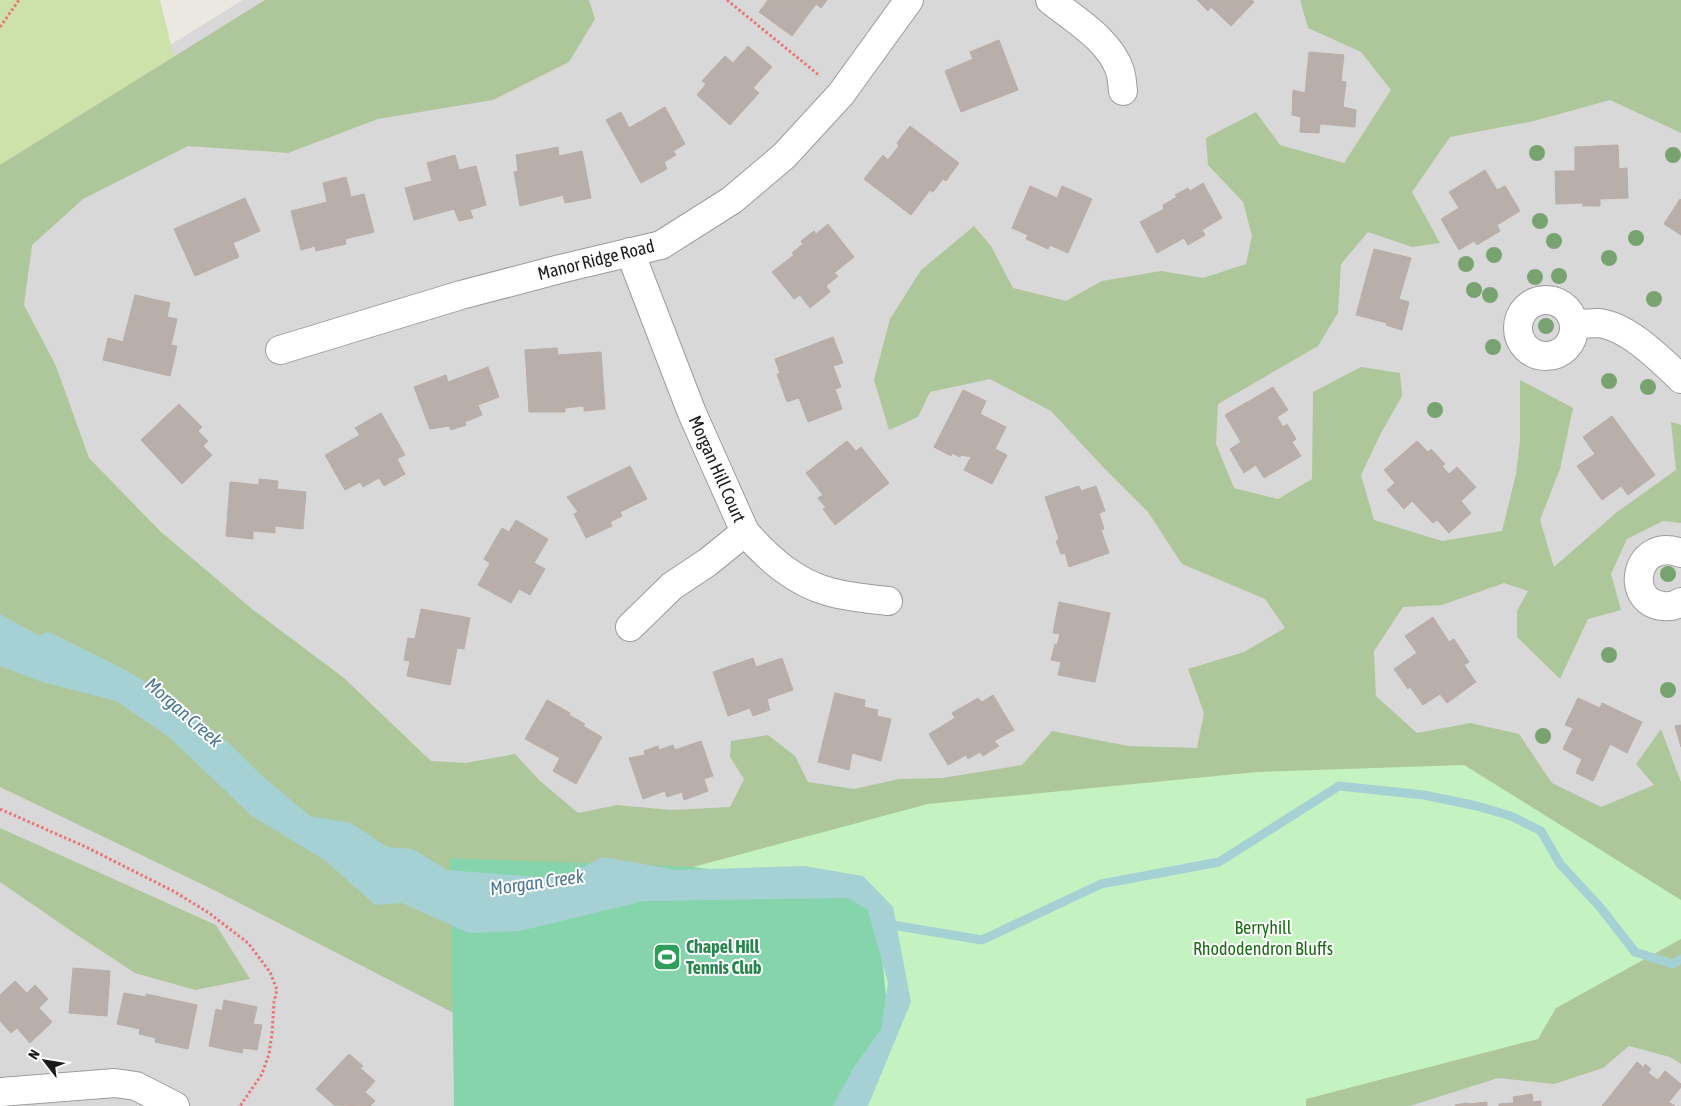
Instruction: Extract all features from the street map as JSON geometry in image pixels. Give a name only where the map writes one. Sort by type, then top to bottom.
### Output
[{"type":"street","name":"Manor Ridge Road","points":[[280,350],[461,295],[661,245],[732,200],[784,156],[841,94],[910,0]]},
{"type":"street","points":[[1050,0],[1084,26],[1101,42],[1115,60],[1121,73],[1123,91]]},
{"type":"street","name":"Morgan Hill Court","points":[[630,252],[692,413],[745,532],[758,547],[798,580],[830,592],[888,602]]},
{"type":"street","points":[[1575,325],[1599,323],[1627,333],[1652,352],[1681,379]]},
{"type":"street","points":[[630,627],[672,586],[708,562],[745,532]]},
{"type":"street","points":[[1681,553],[1671,550],[1653,553],[1645,559],[1640,567],[1638,576],[1639,586],[1643,595],[1650,602],[1658,606],[1668,607],[1681,602]]},
{"type":"street","points":[[0,1092],[115,1084],[136,1086],[175,1106]]},
{"type":"path","points":[[0,27],[19,0]]},
{"type":"path","points":[[727,0],[841,94]]},
{"type":"path","points":[[0,809],[88,848],[176,892],[210,913],[248,943],[270,972],[277,990],[269,1054],[262,1074],[240,1106]]},
{"type":"shaded area","points":[[243,0],[1681,0],[1681,900],[450,858],[454,1106],[0,1106],[0,150]]},
{"type":"shaded area","points":[[1681,939],[1681,1106],[1306,1106]]},
{"type":"green space","points":[[0,0],[160,0],[174,57],[0,165]]},
{"type":"green space","points":[[265,0],[589,0],[595,19],[569,62],[493,100],[378,119],[288,153],[188,146],[83,199],[32,245],[24,305],[56,366],[89,458],[160,531],[252,609],[344,678],[431,761],[465,763],[515,754],[539,780],[578,813],[617,805],[671,810],[730,807],[744,779],[730,757],[731,741],[768,735],[795,756],[808,782],[854,789],[899,779],[942,778],[1022,765],[1052,731],[1128,746],[1197,748],[1204,713],[1188,669],[1244,652],[1285,628],[1265,599],[1182,564],[1148,512],[1051,411],[990,379],[930,392],[918,417],[889,430],[874,380],[890,319],[921,270],[974,226],[991,246],[1013,288],[1066,301],[1102,281],[1161,271],[1203,278],[1246,264],[1252,236],[1243,202],[1208,165],[1206,138],[1256,112],[1280,145],[1344,163],[1391,90],[1361,52],[1308,28],[1300,0],[1681,0],[1681,133],[1610,100],[1534,121],[1450,137],[1412,192],[1440,243],[1412,247],[1368,232],[1341,264],[1338,313],[1318,346],[1218,404],[1216,444],[1234,488],[1278,499],[1312,479],[1313,392],[1361,367],[1400,373],[1402,396],[1381,433],[1361,475],[1374,520],[1442,541],[1502,531],[1516,474],[1520,441],[1520,380],[1573,408],[1560,469],[1540,520],[1554,567],[1617,512],[1676,470],[1671,422],[1681,425],[1681,523],[1663,521],[1627,539],[1611,574],[1621,610],[1588,619],[1560,679],[1517,637],[1517,611],[1528,591],[1504,583],[1442,605],[1403,607],[1374,651],[1376,696],[1417,733],[1470,723],[1519,734],[1552,783],[1601,807],[1654,785],[1636,764],[1661,729],[1681,782],[1681,1064],[1670,1057],[1629,1046],[1603,1068],[1554,1084],[1498,1078],[1410,1106],[494,1106],[481,1027],[214,890],[0,787],[0,165]]},
{"type":"green space","name":"Berryhill Rhododendron Bluffs","points":[[1464,765],[1681,900],[1681,939],[1556,1008],[1538,1039],[1306,1099],[1306,1106],[849,1106],[693,867],[928,804],[1257,772]]},
{"type":"green space","points":[[0,828],[216,925],[250,979],[195,990],[135,973],[0,882]]},
{"type":"green space","name":"Chapel Hill Tennis Club","points":[[450,858],[693,867],[846,885],[877,907],[887,1006],[878,1053],[849,1106],[454,1106]]},
{"type":"water","name":"Morgan Creek","points":[[0,614],[38,635],[49,632],[120,667],[178,701],[310,816],[351,823],[387,847],[413,849],[447,870],[560,879],[603,857],[676,870],[804,866],[863,876],[893,907],[911,1002],[868,1106],[833,1106],[852,1070],[881,1029],[888,983],[868,910],[848,898],[644,901],[520,931],[469,933],[402,903],[375,905],[326,861],[252,816],[169,737],[116,701],[42,682],[0,666]]},
{"type":"building","points":[[768,0],[827,0],[821,8],[816,4],[792,36],[759,12]]},
{"type":"building","points":[[1197,0],[1252,0],[1254,2],[1231,26],[1211,7],[1208,11]]},
{"type":"building","points":[[999,40],[1018,90],[961,112],[945,71],[973,59],[970,52]]},
{"type":"building","points":[[748,46],[772,67],[753,88],[759,93],[730,125],[697,95],[706,84],[702,81],[725,56],[733,63]]},
{"type":"building","points":[[1309,52],[1344,55],[1341,81],[1346,82],[1343,107],[1356,110],[1355,127],[1320,124],[1319,133],[1300,132],[1301,117],[1292,115],[1293,90],[1305,93]]},
{"type":"building","points":[[665,107],[685,144],[673,151],[676,155],[664,162],[667,169],[641,183],[606,120],[621,112],[629,128]]},
{"type":"building","points":[[910,126],[959,163],[946,181],[943,179],[933,192],[930,190],[911,215],[864,179],[883,155],[888,160],[899,146],[897,143]]},
{"type":"building","points":[[1618,145],[1619,169],[1627,168],[1628,198],[1600,199],[1600,206],[1583,206],[1583,203],[1556,204],[1555,171],[1575,171],[1575,147]]},
{"type":"building","points":[[558,147],[559,156],[582,151],[591,198],[565,203],[563,195],[520,206],[514,172],[518,171],[516,155]]},
{"type":"building","points":[[455,155],[459,170],[476,166],[486,205],[470,210],[473,218],[459,221],[454,209],[414,220],[405,188],[432,181],[427,163]]},
{"type":"building","points":[[1485,170],[1497,190],[1505,186],[1520,211],[1497,225],[1500,231],[1477,245],[1474,241],[1459,250],[1441,219],[1459,208],[1449,192]]},
{"type":"building","points":[[346,177],[351,197],[364,194],[374,232],[345,239],[346,244],[316,251],[315,246],[301,250],[291,211],[327,202],[323,183]]},
{"type":"building","points":[[1203,183],[1222,218],[1202,230],[1205,235],[1188,245],[1184,238],[1157,253],[1140,222],[1164,209],[1163,205],[1177,197],[1175,195],[1188,188],[1190,191]]},
{"type":"building","points":[[1030,186],[1057,198],[1062,186],[1092,199],[1068,253],[1050,245],[1048,249],[1026,239],[1028,235],[1012,228]]},
{"type":"building","points":[[245,198],[260,231],[233,243],[239,257],[195,276],[174,229]]},
{"type":"building","points":[[1681,200],[1681,235],[1664,224]]},
{"type":"building","points":[[828,224],[854,257],[834,273],[838,276],[826,286],[830,292],[810,308],[800,295],[794,299],[772,272],[794,255],[792,253],[803,244],[801,241],[814,231],[816,234]]},
{"type":"building","points":[[1374,249],[1411,258],[1399,299],[1409,302],[1402,330],[1386,325],[1387,323],[1356,315]]},
{"type":"building","points":[[135,295],[170,303],[167,317],[177,319],[171,345],[177,346],[170,376],[103,360],[108,338],[123,342]]},
{"type":"building","points":[[833,337],[843,363],[833,366],[841,387],[835,389],[842,409],[808,422],[799,398],[787,402],[777,374],[780,374],[775,359]]},
{"type":"building","points":[[557,348],[558,355],[601,352],[605,409],[584,411],[584,406],[565,408],[565,412],[529,412],[525,350]]},
{"type":"building","points":[[488,367],[499,397],[478,405],[482,415],[465,422],[466,425],[451,430],[449,426],[430,429],[414,387],[446,375],[448,382]]},
{"type":"building","points":[[1273,387],[1288,410],[1277,417],[1283,427],[1287,424],[1296,439],[1292,442],[1301,456],[1264,478],[1256,465],[1244,473],[1230,449],[1241,442],[1225,415]]},
{"type":"building","points":[[963,390],[986,401],[980,414],[1006,427],[995,449],[1007,455],[992,484],[964,470],[971,457],[961,455],[960,457],[952,453],[951,456],[934,447]]},
{"type":"building","points":[[179,404],[202,427],[198,431],[208,441],[203,446],[212,455],[182,484],[141,440]]},
{"type":"building","points":[[381,413],[405,455],[397,459],[405,474],[384,486],[379,478],[363,487],[360,482],[345,490],[325,455],[360,435],[355,428]]},
{"type":"building","points":[[1612,416],[1655,475],[1628,495],[1621,486],[1602,500],[1577,466],[1595,454],[1583,437]]},
{"type":"building","points":[[847,441],[856,451],[861,447],[889,483],[835,525],[823,509],[826,508],[818,498],[823,495],[806,473]]},
{"type":"building","points":[[1417,441],[1428,452],[1431,449],[1445,464],[1442,466],[1449,474],[1457,467],[1476,487],[1461,501],[1471,513],[1449,533],[1437,520],[1433,523],[1412,501],[1404,509],[1387,490],[1395,483],[1384,470]]},
{"type":"building","points":[[630,466],[647,499],[620,512],[622,516],[610,522],[612,526],[586,538],[574,514],[578,512],[567,497]]},
{"type":"building","points":[[259,479],[278,481],[277,489],[306,492],[303,529],[275,526],[275,533],[253,531],[253,539],[226,536],[230,482],[259,485]]},
{"type":"building","points":[[1079,486],[1081,491],[1096,486],[1105,511],[1099,513],[1104,529],[1101,530],[1109,553],[1069,567],[1065,553],[1061,554],[1056,541],[1059,539],[1045,497]]},
{"type":"building","points":[[516,520],[548,539],[534,563],[545,569],[530,595],[519,589],[511,603],[478,585],[490,563],[484,559],[502,528],[509,532]]},
{"type":"building","points":[[1059,602],[1110,613],[1095,682],[1058,675],[1061,662],[1051,660],[1060,634],[1053,633]]},
{"type":"building","points":[[421,609],[470,618],[464,649],[457,648],[450,685],[407,676],[410,661],[404,660],[408,638],[415,639]]},
{"type":"building","points":[[1433,617],[1449,642],[1454,639],[1469,662],[1464,665],[1476,682],[1447,703],[1440,694],[1423,705],[1410,687],[1408,689],[1394,669],[1417,653],[1405,636]]},
{"type":"building","points":[[753,658],[756,667],[782,658],[793,690],[767,699],[770,710],[753,716],[750,708],[728,716],[713,672]]},
{"type":"building","points":[[835,693],[865,700],[864,707],[878,710],[877,716],[891,719],[881,761],[852,753],[849,770],[818,762]]},
{"type":"building","points":[[993,695],[1014,730],[994,741],[999,746],[983,756],[980,752],[968,759],[966,755],[948,765],[929,734],[955,718],[952,713],[978,698],[982,702]]},
{"type":"building","points":[[1578,698],[1600,708],[1602,703],[1642,722],[1627,753],[1610,744],[1593,781],[1576,773],[1582,759],[1563,749],[1573,728],[1565,725]]},
{"type":"building","points":[[547,700],[570,713],[569,715],[585,724],[583,726],[602,737],[576,784],[553,771],[560,758],[525,739]]},
{"type":"building","points":[[1681,725],[1681,747],[1675,726]]},
{"type":"building","points":[[701,741],[713,776],[704,779],[708,791],[684,800],[682,792],[667,797],[665,791],[643,799],[629,758],[645,755],[644,751],[658,746],[659,750],[673,745],[675,750]]},
{"type":"building","points":[[73,968],[110,971],[107,1016],[69,1013]]},
{"type":"building","points":[[15,981],[27,993],[35,985],[48,999],[39,1008],[52,1022],[30,1043],[17,1028],[11,1033],[0,1021],[0,995]]},
{"type":"building","points":[[124,993],[146,997],[146,994],[197,1005],[188,1049],[155,1042],[156,1038],[139,1034],[140,1029],[117,1024]]},
{"type":"building","points":[[224,1000],[257,1007],[253,1024],[262,1025],[257,1050],[243,1048],[242,1053],[209,1046],[216,1009],[222,1011]]},
{"type":"building","points":[[349,1054],[363,1066],[360,1068],[375,1081],[365,1092],[375,1101],[370,1106],[334,1105],[316,1089]]},
{"type":"building","points":[[1637,1062],[1644,1068],[1645,1064],[1651,1069],[1648,1073],[1658,1080],[1665,1071],[1681,1084],[1681,1087],[1669,1102],[1675,1106],[1602,1106]]},
{"type":"building","points":[[1532,1094],[1533,1102],[1541,1101],[1541,1106],[1499,1106],[1499,1104],[1514,1103],[1513,1097]]},
{"type":"building","points":[[1487,1102],[1487,1106],[1455,1106],[1468,1103]]},
{"type":"waterway","points":[[886,924],[982,940],[1101,884],[1219,862],[1339,786],[1424,795],[1477,806],[1511,816],[1541,831],[1560,864],[1600,907],[1635,952],[1673,964],[1681,959]]},
{"type":"place","name":"Chapel Hill Tennis Club","points":[[667,957]]}]
